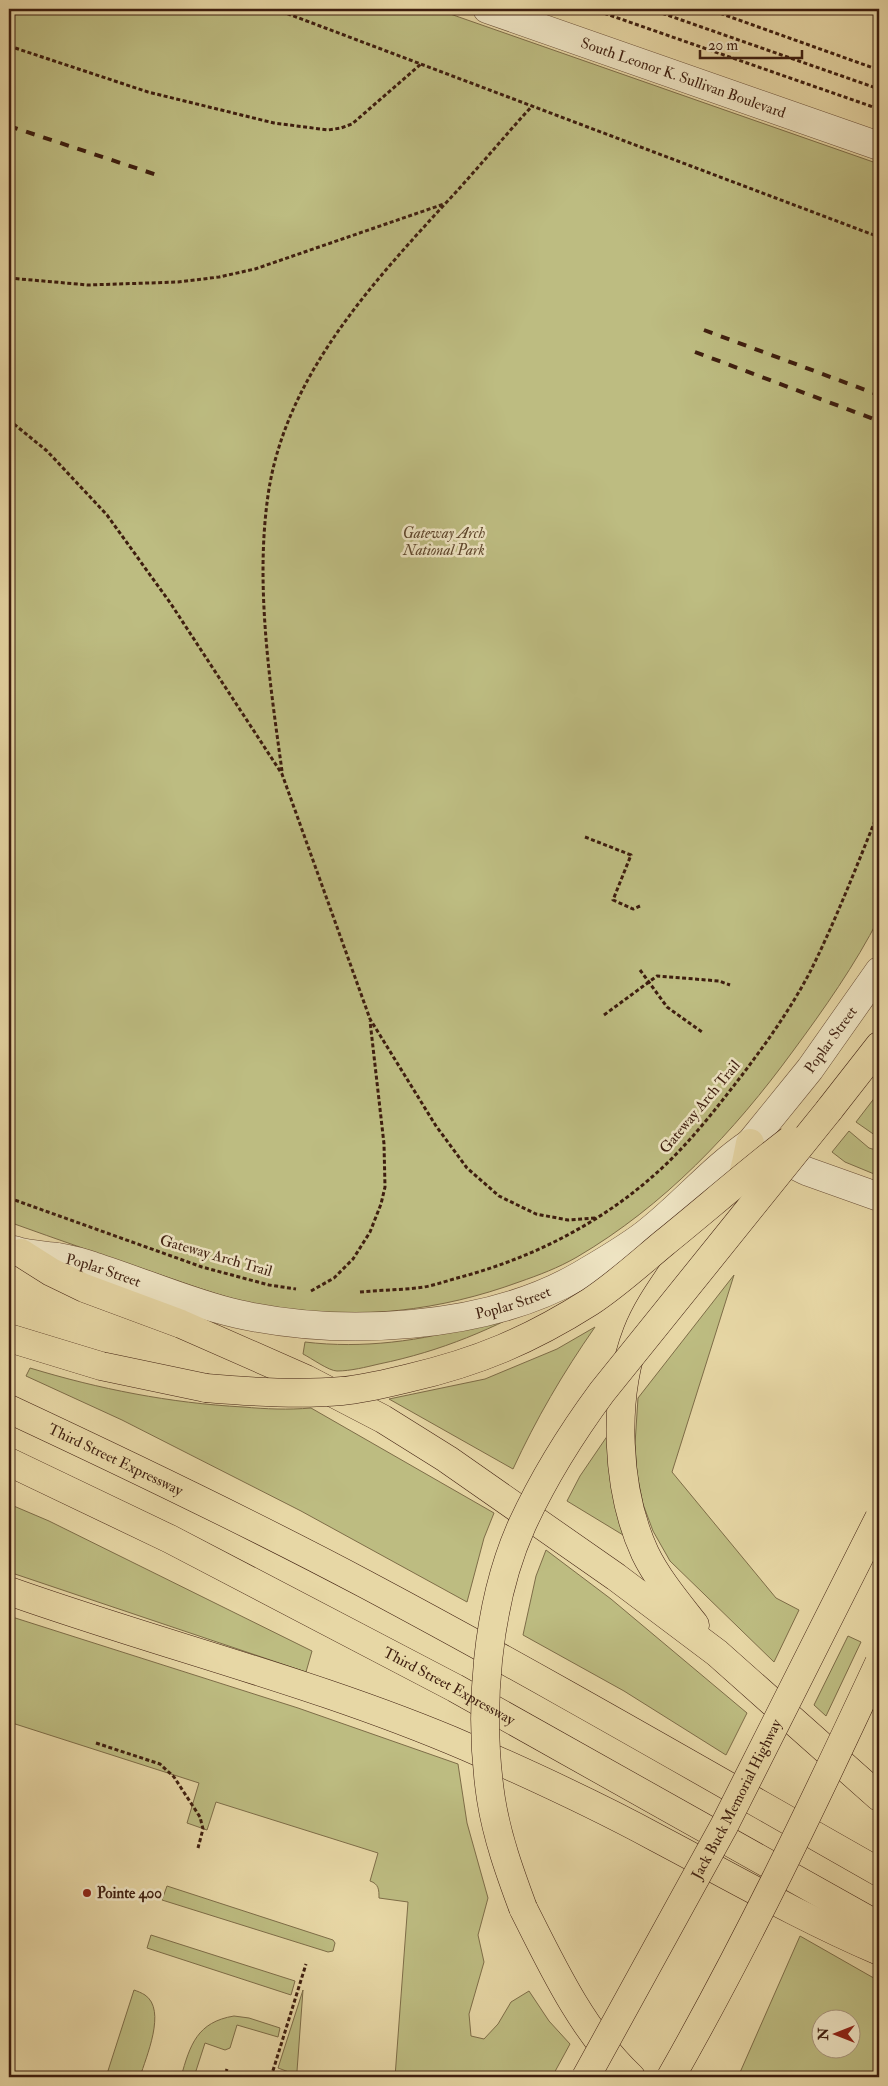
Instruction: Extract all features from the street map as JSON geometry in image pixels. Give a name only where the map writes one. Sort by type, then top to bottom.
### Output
[{"type":"highway","points":[[631,2077],[598,2039],[554,1970],[523,1908],[501,1845],[491,1800],[486,1752],[486,1692],[490,1638],[503,1582],[522,1526],[572,1433],[602,1392],[879,1046]]},
{"type":"highway","points":[[9,1338],[101,1366],[206,1388],[248,1392],[296,1393],[343,1391],[386,1384],[478,1360],[516,1344],[598,1296],[829,1110]]},
{"type":"highway","points":[[717,1653],[676,1602],[646,1554],[637,1533],[624,1474],[621,1406],[625,1375],[637,1333],[654,1298],[682,1258],[728,1204],[746,1164],[750,1143]]},
{"type":"highway","points":[[15,1250],[51,1272],[84,1288],[190,1328],[306,1379],[383,1419],[511,1503],[616,1577],[717,1653],[879,1797]]},
{"type":"highway","points":[[9,1320],[101,1366]]},
{"type":"highway","name":"Third Street Expressway","points":[[9,1409],[144,1473],[363,1583],[552,1686],[879,1872]]},
{"type":"highway","name":"Third Street Expressway","points":[[9,1462],[170,1539],[455,1688],[879,1926]]},
{"type":"highway","name":"Jack Buck Memorial Highway","points":[[586,2077],[724,1826],[879,1518]]},
{"type":"highway","points":[[14,1594],[296,1684],[465,1746],[600,1808],[761,1894],[879,1952]]},
{"type":"highway","points":[[671,2077],[806,1817],[879,1663]]},
{"type":"street","name":"South Leonor K. Sullivan Boulevard","points":[[487,9],[879,146]]},
{"type":"street","name":"Poplar Street","points":[[15,1250],[60,1257],[91,1265],[237,1314],[301,1325],[363,1327],[411,1324],[474,1314],[526,1300],[578,1277],[650,1231],[730,1156],[750,1143],[810,1069],[879,971]]},
{"type":"street","points":[[750,1143],[806,1171],[879,1197]]},
{"type":"path","points":[[275,9],[879,237]]},
{"type":"path","points":[[592,9],[879,109]]},
{"type":"path","points":[[650,9],[879,89]]},
{"type":"path","points":[[708,9],[879,70]]},
{"type":"path","points":[[9,46],[148,92],[274,123],[328,130],[352,124],[421,64]]},
{"type":"path","points":[[532,106],[403,249],[341,327],[296,401],[278,453],[267,502],[263,547],[270,668],[282,774],[370,1019],[436,1126],[467,1168],[486,1185],[504,1199],[536,1214],[568,1220],[598,1218]]},
{"type":"path","points":[[9,278],[88,286],[178,282],[219,277],[256,268],[445,204]]},
{"type":"path","points":[[9,420],[47,451],[107,515],[171,604],[282,774]]},
{"type":"path","name":"Gateway Arch Trail","points":[[354,1293],[425,1286],[497,1267],[540,1250],[598,1218],[645,1183],[694,1136],[774,1032],[810,971],[879,811]]},
{"type":"path","points":[[584,837],[630,855],[613,900],[633,909],[640,906]]},
{"type":"path","points":[[640,970],[667,1007],[702,1032]]},
{"type":"path","points":[[604,1015],[657,976],[719,981],[730,985]]},
{"type":"path","points":[[311,1291],[334,1278],[352,1259],[370,1232],[382,1204],[385,1187],[382,1107],[370,1019]]},
{"type":"path","name":"Gateway Arch Trail","points":[[9,1198],[202,1267],[269,1285],[320,1291]]},
{"type":"path","points":[[96,1743],[160,1764],[174,1776],[200,1818],[203,1829],[198,1848]]},
{"type":"path","points":[[271,2077],[306,1964]]},
{"type":"path","points":[[224,2077],[226,2069]]},
{"type":"green space","name":"Gateway Arch National Park","points":[[9,9],[436,9],[879,164],[879,918],[849,970],[816,1019],[770,1081],[722,1138],[668,1191],[639,1215],[609,1237],[563,1265],[489,1292],[429,1306],[368,1313],[306,1312],[275,1308],[231,1298],[9,1222]]},
{"type":"green space","points":[[879,1092],[879,1138],[856,1122]]},
{"type":"green space","points":[[849,1131],[869,1148],[879,1151],[879,1176],[845,1162],[832,1152]]},
{"type":"green space","points":[[734,1275],[672,1472],[776,1598],[799,1610],[774,1662],[670,1561],[653,1531],[643,1504],[637,1474],[635,1444],[638,1398]]},
{"type":"green space","points":[[549,1298],[508,1320],[467,1338],[402,1359],[337,1371],[325,1367],[303,1354],[305,1342],[348,1345],[370,1344],[456,1331]]},
{"type":"green space","points":[[595,1327],[551,1396],[513,1469],[389,1399],[485,1379],[557,1349]]},
{"type":"green space","points":[[30,1368],[108,1389],[189,1402],[260,1408],[311,1408],[494,1513],[484,1538],[467,1602],[301,1511],[122,1420],[26,1376]]},
{"type":"green space","points":[[610,1432],[628,1538],[567,1501],[580,1476]]},
{"type":"green space","points":[[9,1504],[49,1521],[312,1651],[306,1672],[9,1572]]},
{"type":"green space","points":[[546,1550],[611,1599],[747,1713],[726,1755],[624,1691],[523,1635],[536,1576]]},
{"type":"green space","points":[[9,1616],[298,1708],[458,1764],[467,1823],[488,1898],[478,1935],[484,1962],[469,2014],[471,2036],[484,2039],[498,2024],[511,2002],[529,1991],[549,2021],[570,2044],[552,2077],[395,2077],[408,1902],[379,1898],[377,1886],[370,1881],[378,1853],[216,1802],[207,1830],[187,1823],[199,1783],[9,1722]]},
{"type":"green space","points":[[848,1636],[861,1642],[826,1716],[814,1705]]},
{"type":"green space","points":[[167,1886],[333,1940],[335,1943],[333,1951],[328,1952],[162,1900]]},
{"type":"green space","points":[[151,1935],[295,1981],[291,1995],[147,1948]]},
{"type":"green space","points":[[800,1936],[879,1981],[879,2077],[738,2077]]},
{"type":"green space","points":[[134,1990],[145,1995],[151,2002],[155,2022],[140,2077],[106,2077]]},
{"type":"green space","points":[[303,1990],[297,2071],[297,2075],[278,2068]]},
{"type":"green space","points":[[234,2016],[249,2018],[280,2028],[278,2037],[237,2025],[230,2048],[225,2050],[205,2043],[194,2077],[181,2077],[192,2045],[203,2030],[221,2019]]},
{"type":"railway","points":[[9,126],[160,176]]},
{"type":"railway","points":[[704,330],[879,395]]},
{"type":"railway","points":[[695,352],[879,421]]},
{"type":"place","name":"Pointe 400","points":[[87,1893]]}]
